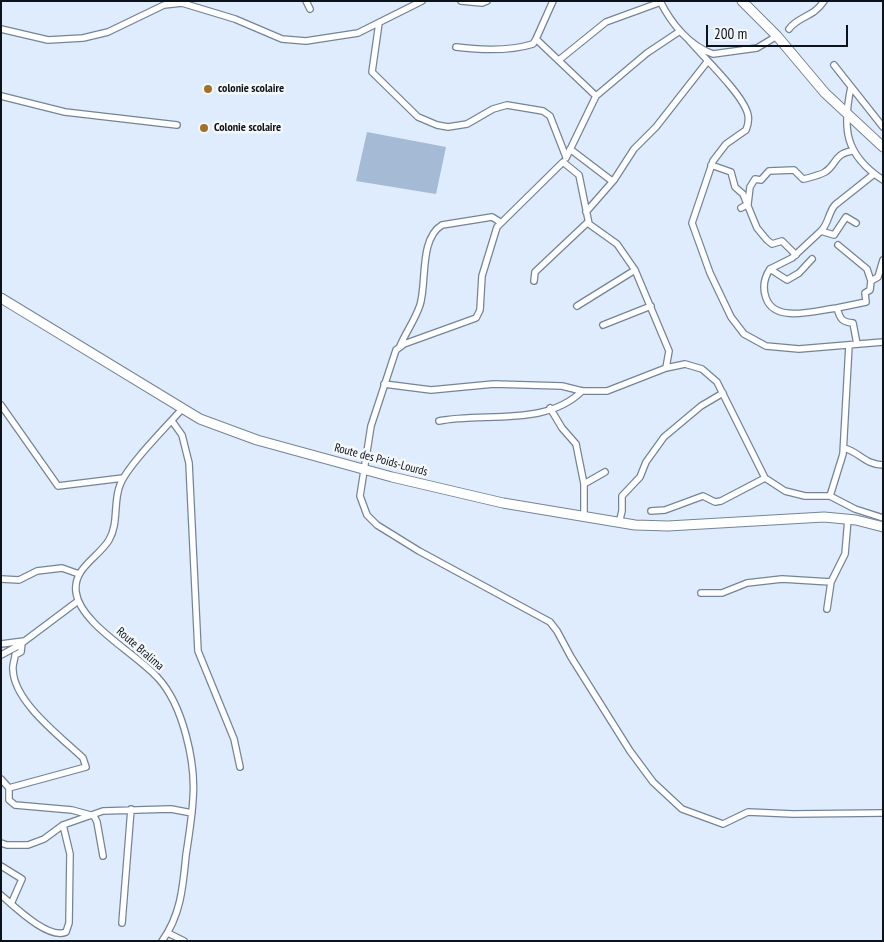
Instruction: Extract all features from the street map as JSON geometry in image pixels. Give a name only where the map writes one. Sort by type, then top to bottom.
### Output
[{"type":"street","points":[[306,1],[310,9]]},
{"type":"street","points":[[1,29],[48,40],[83,38],[108,32],[154,9],[175,2],[199,6],[286,40],[306,41],[354,34],[422,1]]},
{"type":"street","points":[[461,1],[487,1]]},
{"type":"street","points":[[456,47],[529,45],[536,39],[553,1]]},
{"type":"street","points":[[742,1],[777,36],[846,113],[883,146]]},
{"type":"street","points":[[789,29],[797,20],[807,18],[824,1]]},
{"type":"street","points":[[558,60],[606,22],[660,2],[680,31],[744,103],[749,121],[746,130],[726,144],[711,165],[692,227],[710,272],[734,322],[744,334],[766,346],[789,350],[883,342]]},
{"type":"street","points":[[378,23],[372,72],[418,117],[448,127],[467,124],[501,106],[534,108],[550,116],[565,159],[579,175],[588,222],[592,227],[617,244],[635,270],[669,351],[666,368]]},
{"type":"street","points":[[400,346],[476,318],[480,310],[482,276],[500,222],[565,159],[596,96],[647,53],[680,31]]},
{"type":"street","points":[[688,39],[713,54],[758,48],[777,36]]},
{"type":"street","points":[[536,39],[596,96]]},
{"type":"street","points":[[586,212],[612,181],[634,149],[656,127],[707,62]]},
{"type":"street","points":[[834,65],[883,127]]},
{"type":"street","points":[[851,87],[846,113],[852,151],[874,174],[883,180]]},
{"type":"street","points":[[1,96],[65,112],[178,125]]},
{"type":"street","points":[[570,149],[612,181]]},
{"type":"street","points":[[748,204],[750,187],[755,180],[761,180],[769,172],[794,170],[803,179],[807,179],[825,173],[841,154],[852,151]]},
{"type":"street","points":[[711,165],[731,172],[736,188],[743,194],[758,228],[767,240],[772,244],[782,240],[796,255]]},
{"type":"street","points":[[838,245],[867,270],[871,281],[870,289],[866,293],[865,303],[804,313],[779,311],[769,304],[764,292],[764,281],[770,269],[796,255],[828,223],[835,205],[874,174]]},
{"type":"street","points":[[741,208],[748,204]]},
{"type":"street","points":[[821,231],[834,235],[846,217],[856,223]]},
{"type":"street","points":[[500,222],[492,218],[442,225],[437,228],[428,244],[420,306],[400,346],[396,350],[371,426],[361,500],[372,521],[419,551],[508,598],[553,626],[630,751],[657,786],[682,809],[723,824],[748,812],[793,814],[883,813]]},
{"type":"street","points":[[534,281],[535,272],[588,222]]},
{"type":"street","points":[[770,269],[787,280],[799,273],[812,258]]},
{"type":"street","points":[[871,281],[878,277],[883,260]]},
{"type":"street","points":[[577,306],[635,270]]},
{"type":"street","name":"Route des Poids-Lourds","points":[[1,298],[200,420],[238,434],[365,469],[475,497],[619,523],[668,526],[791,518],[848,519],[883,528]]},
{"type":"street","points":[[603,325],[651,306]]},
{"type":"street","points":[[837,308],[840,318],[854,324],[857,344]]},
{"type":"street","points":[[830,496],[844,448],[849,345]]},
{"type":"street","points":[[384,384],[436,390],[482,384],[548,385],[570,387],[582,391],[613,390],[666,368],[685,364],[695,365],[713,377],[724,393],[765,478],[785,491],[805,496],[830,496],[855,509],[883,518]]},
{"type":"street","points":[[440,421],[468,416],[513,417],[568,403],[582,391]]},
{"type":"street","points":[[619,523],[622,511],[622,496],[640,477],[646,462],[664,437],[701,406],[724,393]]},
{"type":"street","points":[[1,405],[58,486],[123,478]]},
{"type":"street","points":[[550,408],[562,428],[576,444],[584,484],[584,517]]},
{"type":"street","points":[[1,655],[23,642],[78,601],[76,590],[79,574],[103,548],[113,531],[117,493],[123,478],[182,409]]},
{"type":"street","points":[[172,421],[182,435],[189,463],[198,651],[234,739],[240,767]]},
{"type":"street","points":[[844,448],[853,451],[872,464],[883,464]]},
{"type":"street","points":[[584,484],[605,472]]},
{"type":"street","points":[[651,511],[665,510],[703,496],[715,502],[721,502],[765,478]]},
{"type":"street","points":[[827,609],[830,582],[845,554],[848,519]]},
{"type":"street","points":[[1,579],[19,580],[37,571],[62,568],[79,574]]},
{"type":"street","points":[[701,593],[717,594],[747,583],[782,579],[830,582]]},
{"type":"street","name":"Route Bralima","points":[[78,601],[92,620],[158,678],[171,694],[180,715],[192,772],[192,813],[181,896],[175,920],[162,941]]},
{"type":"street","points":[[1,644],[23,642]]},
{"type":"street","points":[[9,788],[86,767],[83,758],[26,702],[15,681],[13,671],[15,655],[21,652],[23,642]]},
{"type":"street","points":[[1,779],[9,788],[9,800],[15,805],[72,810],[94,816],[97,822],[103,856]]},
{"type":"street","points":[[1,842],[7,845],[28,845],[44,839],[63,825],[103,812],[171,808],[192,813]]},
{"type":"street","points":[[122,923],[131,809]]},
{"type":"street","points":[[1,896],[40,926],[56,933],[62,933],[68,928],[70,849],[63,825]]},
{"type":"street","points":[[1,866],[22,879],[11,904]]},
{"type":"street","points":[[168,933],[184,941]]},
{"type":"shaded area","points":[[367,132],[446,147],[436,194],[356,181]]},
{"type":"place","name":"colonie scolaire","points":[[208,89]]},
{"type":"place","name":"Colonie scolaire","points":[[204,128]]}]
